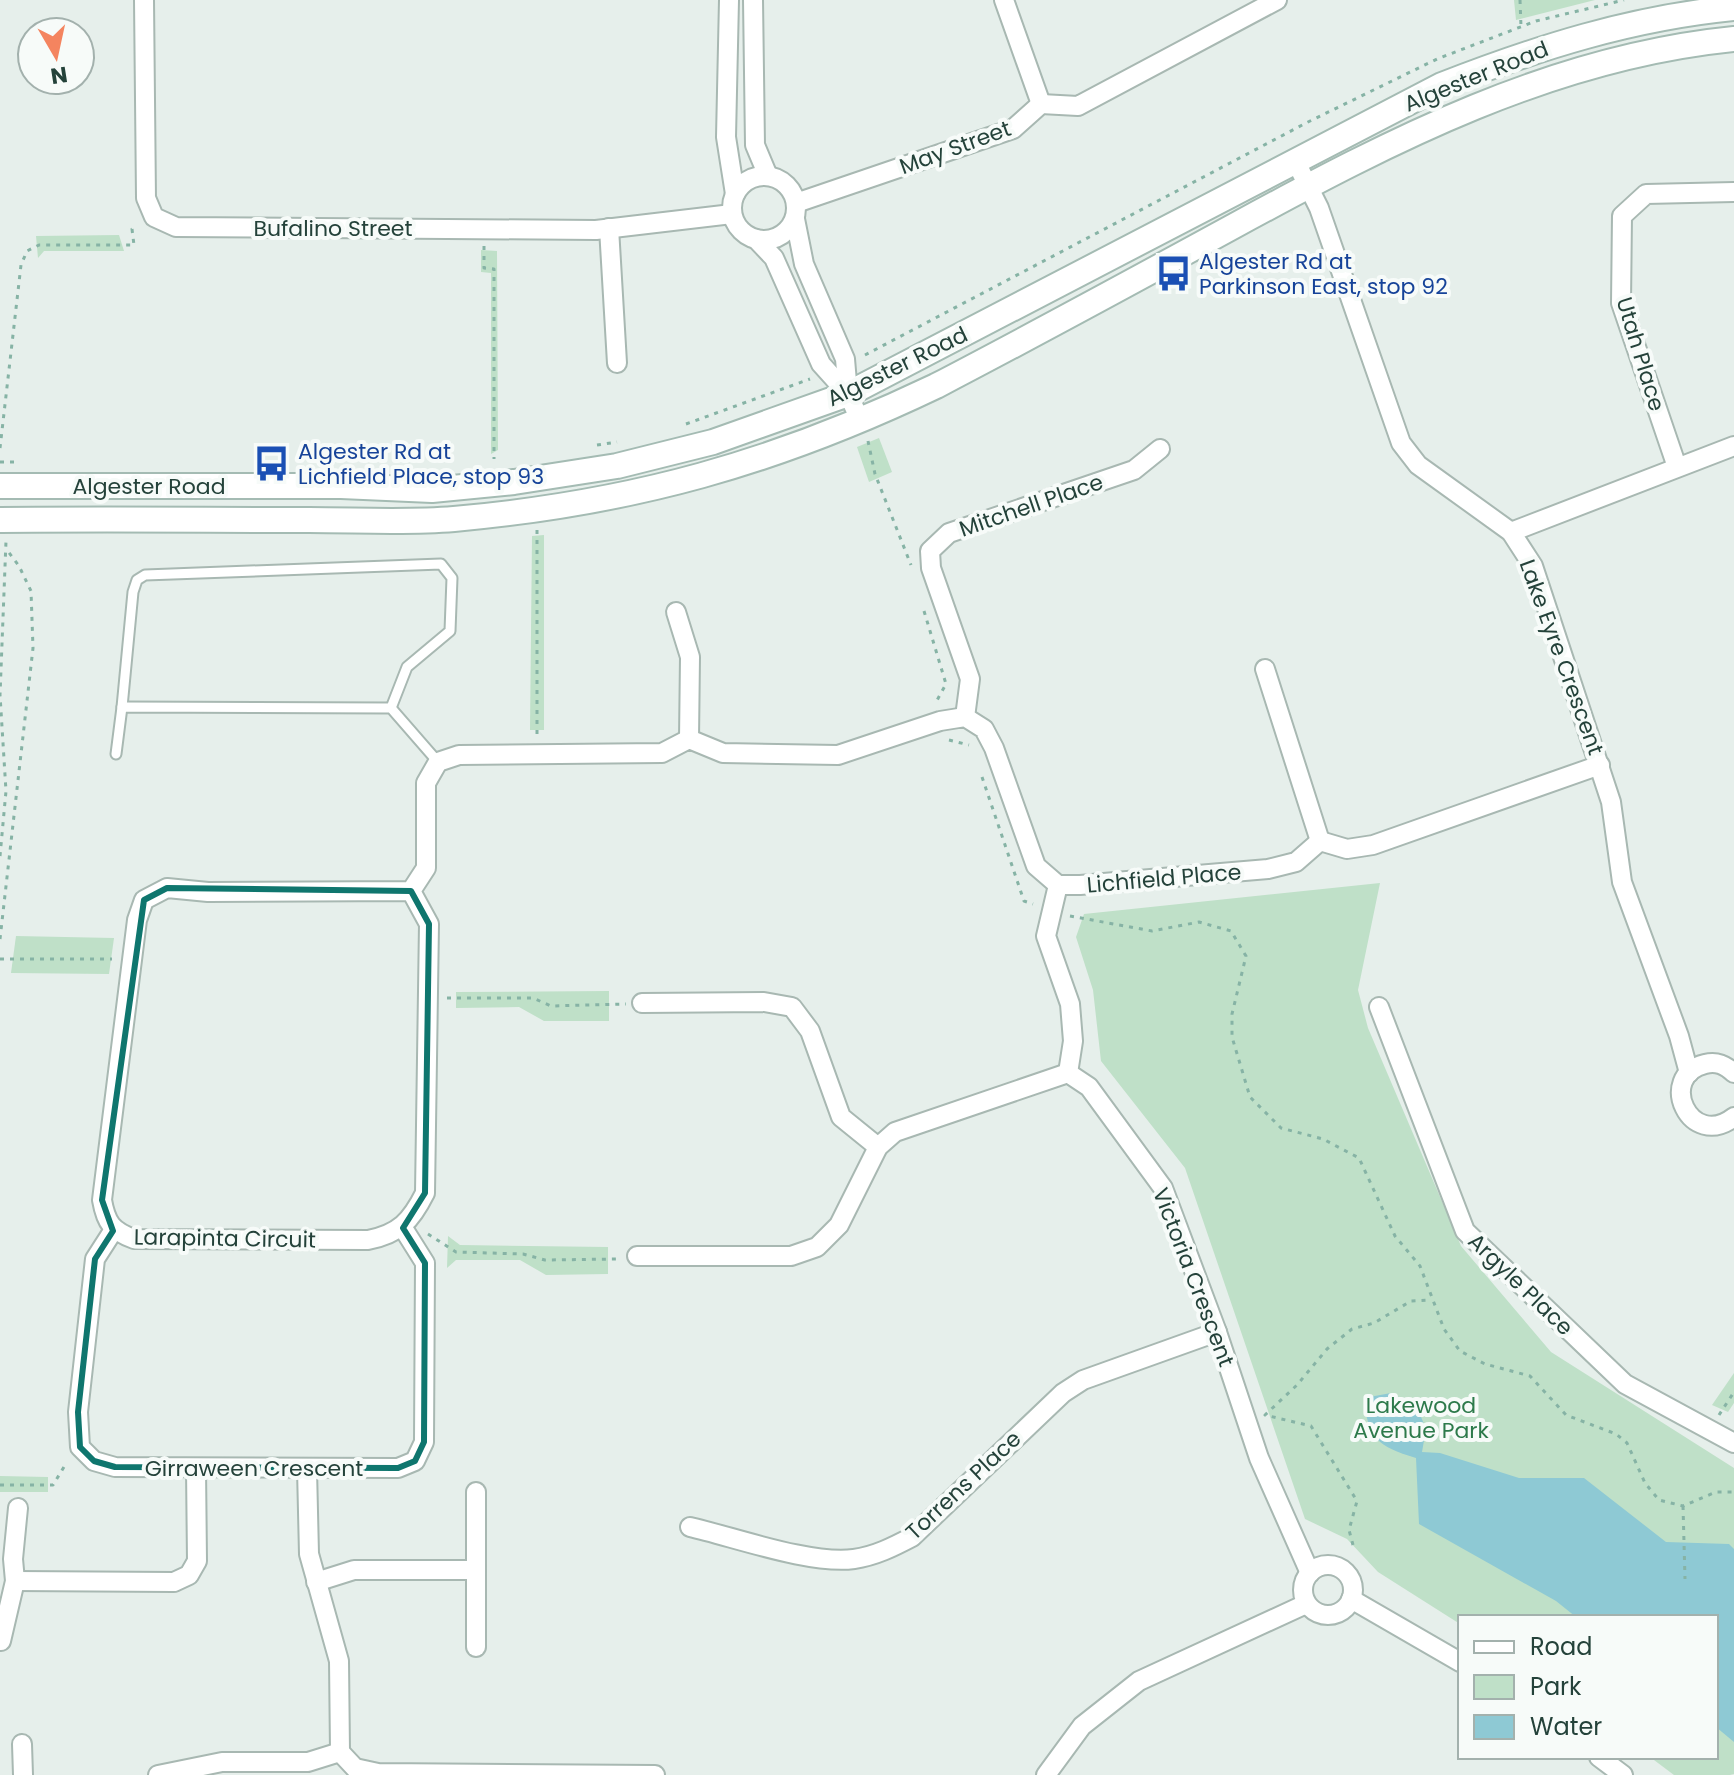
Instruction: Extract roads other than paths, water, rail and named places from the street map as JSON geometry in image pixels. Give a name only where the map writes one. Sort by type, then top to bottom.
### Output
[{"type":"main road","name":"Algester Road","points":[[0,486],[341,486],[432,490],[514,482],[617,466],[713,442],[848,394],[1442,85],[1537,48],[1654,18],[1734,8]]},
{"type":"main road","name":"Algester Road","points":[[0,520],[451,519],[551,508],[641,493],[740,467],[863,429],[1309,185],[1417,130],[1562,73],[1632,55],[1734,39]]},
{"type":"street","name":"Bufalino Street","points":[[144,0],[146,198],[154,217],[176,227],[609,228],[732,214]]},
{"type":"street","points":[[729,0],[726,137],[735,194],[732,214],[740,230],[756,239],[782,272],[821,364],[848,394],[863,429]]},
{"type":"street","points":[[753,0],[755,145],[768,176]]},
{"type":"street","points":[[1004,0],[1041,104],[1078,106],[1277,0]]},
{"type":"street","name":"May Street","points":[[795,211],[1013,129],[1041,104]]},
{"type":"street","name":"Lake Eyre Crescent","points":[[1295,160],[1309,185],[1401,443],[1418,465],[1511,532],[1533,566],[1611,802],[1622,882],[1679,1036],[1689,1073],[1681,1092],[1687,1113],[1695,1121],[1715,1126],[1734,1117]]},
{"type":"street","points":[[735,194],[748,180],[768,176],[786,185],[795,211],[804,264],[846,364],[848,394]]},
{"type":"street","name":"Utah Place","points":[[1677,467],[1621,303],[1622,216],[1646,194],[1734,192]]},
{"type":"street","points":[[756,239],[783,234],[795,211]]},
{"type":"street","points":[[609,228],[617,363]]},
{"type":"street","points":[[1511,532],[1734,446]]},
{"type":"street","name":"Mitchell Place","points":[[965,717],[970,679],[931,568],[930,551],[949,533],[1134,470],[1160,449]]},
{"type":"street","points":[[676,612],[690,657],[689,739]]},
{"type":"street","points":[[1265,669],[1320,841],[1347,849],[1373,845],[1600,765]]},
{"type":"street","points":[[406,1233],[425,1193],[429,924],[411,891],[426,868],[426,783],[438,762],[459,755],[662,753],[689,739],[723,753],[838,755],[940,721],[965,717]]},
{"type":"street","name":"Lichfield Place","points":[[965,717],[984,729],[1036,866],[1058,885],[1268,869],[1296,862],[1320,841]]},
{"type":"street","points":[[637,1256],[791,1256],[817,1247],[839,1225],[878,1147],[895,1132],[1068,1073],[1073,1041],[1070,1004],[1046,936],[1058,885]]},
{"type":"street","name":"Larapinta Circuit","points":[[406,1233],[368,1240],[134,1239],[113,1231],[104,1216],[102,1200],[132,960],[144,900],[167,888],[253,892],[411,891]]},
{"type":"street","points":[[642,1003],[764,1002],[792,1007],[810,1031],[841,1117],[878,1147]]},
{"type":"street","name":"Argyle Place","points":[[1379,1007],[1465,1231],[1625,1384],[1734,1443]]},
{"type":"street","points":[[1689,1073],[1709,1063],[1727,1067],[1734,1073]]},
{"type":"street","name":"Victoria Crescent","points":[[1068,1073],[1089,1087],[1163,1188],[1217,1332],[1259,1458],[1310,1573]]},
{"type":"street","name":"Girraween Crescent","points":[[113,1231],[95,1259],[77,1422],[80,1447],[94,1461],[115,1467],[307,1469],[398,1468],[415,1461],[424,1442],[425,1263],[406,1233]]},
{"type":"street","name":"Torrens Place","points":[[690,1527],[825,1559],[852,1559],[882,1552],[912,1537],[1063,1393],[1083,1380],[1217,1332]]},
{"type":"street","points":[[15,1581],[174,1582],[189,1575],[197,1561],[196,1468]]},
{"type":"street","points":[[307,1469],[309,1554],[339,1661],[340,1752],[355,1768],[378,1773],[655,1775]]},
{"type":"street","points":[[476,1492],[476,1647]]},
{"type":"street","points":[[1,1641],[7,1600],[15,1581],[13,1559],[18,1508]]},
{"type":"street","points":[[1325,1566],[1341,1569],[1351,1582],[1351,1599],[1342,1611],[1326,1615],[1306,1604],[1303,1588],[1310,1573],[1325,1566]]},
{"type":"street","points":[[316,1582],[354,1570],[476,1570]]},
{"type":"street","points":[[1351,1599],[1458,1661]]},
{"type":"street","points":[[1046,1775],[1082,1726],[1139,1681],[1306,1604]]},
{"type":"street","points":[[22,1744],[23,1775]]},
{"type":"street","points":[[158,1775],[222,1762],[308,1762],[340,1752]]},
{"type":"street","points":[[1602,1759],[1623,1775]]},
{"type":"lane","points":[[116,754],[133,592],[137,580],[145,575],[441,564],[452,578],[450,631],[407,667],[391,708]]},
{"type":"lane","points":[[122,707],[391,708],[438,762]]},
{"type":"water","points":[[1391,1393],[1417,1407],[1426,1429],[1422,1452],[1440,1453],[1519,1478],[1584,1478],[1666,1542],[1729,1544],[1734,1549],[1734,1742],[1718,1729],[1718,1615],[1574,1615],[1556,1601],[1419,1524],[1416,1458],[1383,1445],[1377,1439],[1368,1423],[1364,1398]]},
{"type":"place","name":"Algester Rd at Parkinson East, stop 92","points":[[1173,274]]},
{"type":"place","name":"Algester Rd at Lichfield Place, stop 93","points":[[272,464]]},
{"type":"park label","name":"Lakewood Avenue Park","points":[[1421,1418]]}]
